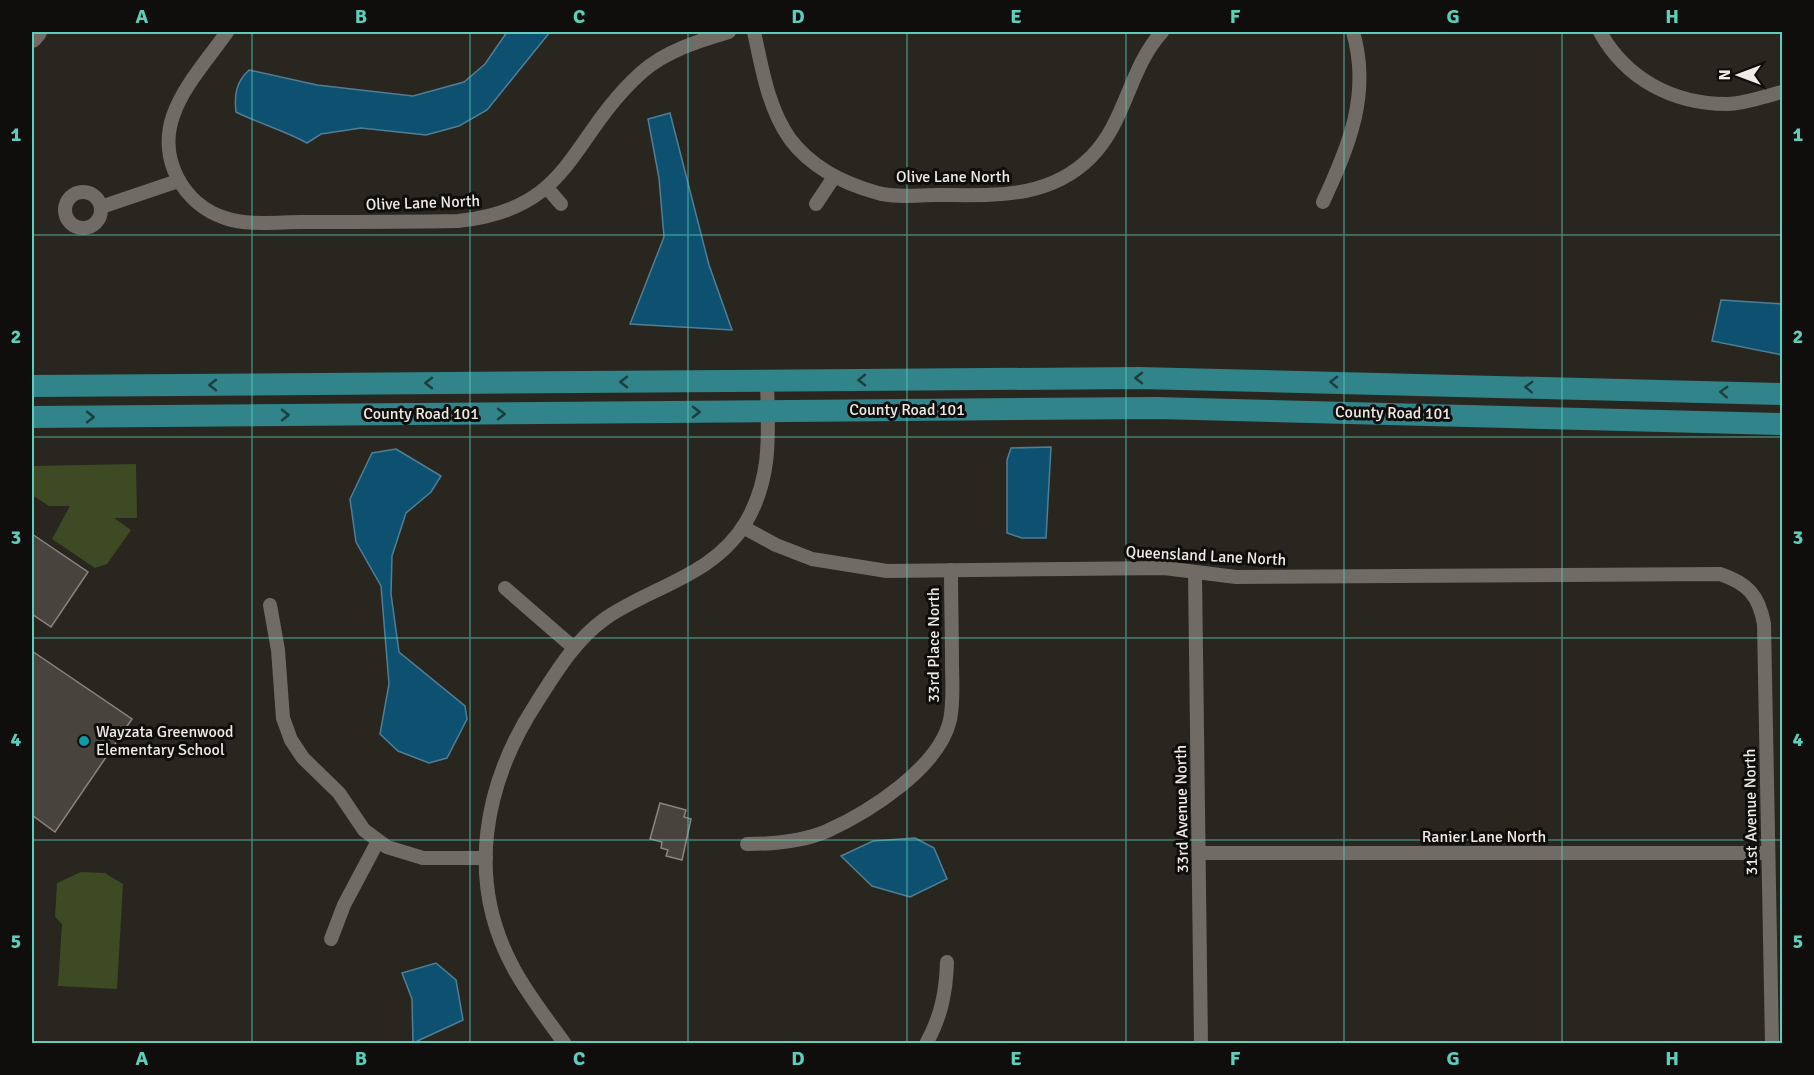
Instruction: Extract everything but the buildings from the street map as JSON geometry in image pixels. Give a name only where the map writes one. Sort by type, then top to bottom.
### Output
[{"type":"main road","name":"County Road 101","points":[[32,386],[1139,378],[1782,394]]},
{"type":"main road","name":"County Road 101","points":[[32,417],[1156,408],[1782,424]]},
{"type":"street","points":[[32,38],[37,32]]},
{"type":"street","points":[[101,207],[178,181],[170,160],[168,138],[173,116],[227,32]]},
{"type":"street","name":"Olive Lane North","points":[[178,181],[191,198],[208,211],[248,222],[447,221],[485,218],[510,211],[548,189],[571,161],[601,117],[644,70],[670,53],[729,32]]},
{"type":"street","name":"Olive Lane North","points":[[754,32],[765,84],[790,139],[810,159],[834,177],[880,194],[1000,195],[1049,186],[1090,157],[1107,138],[1119,116],[1139,65],[1162,32]]},
{"type":"street","points":[[1323,202],[1354,130],[1360,99],[1360,66],[1353,32]]},
{"type":"street","points":[[1600,32],[1619,60],[1640,78],[1663,92],[1690,100],[1730,104],[1782,92]]},
{"type":"street","points":[[816,204],[834,177]]},
{"type":"street","points":[[548,189],[561,204]]},
{"type":"street","points":[[565,1044],[513,968],[502,942],[489,899],[486,858],[487,825],[493,797],[507,753],[525,720],[574,648],[604,619],[705,566],[728,546],[743,527],[759,497],[767,468],[770,440],[767,381]]},
{"type":"street","name":"Queensland Lane North","points":[[743,527],[776,545],[812,559],[849,567],[887,571],[1164,568],[1236,578],[1720,574],[1746,585]]},
{"type":"street","name":"33rd Place North","points":[[747,844],[774,844],[826,831],[905,783],[925,766],[939,745],[949,722],[952,696],[951,570]]},
{"type":"street","name":"33rd Avenue North","points":[[1194,573],[1200,853],[1201,1044]]},
{"type":"street","name":"31st Avenue North","points":[[1746,585],[1756,597],[1764,624],[1772,1044]]},
{"type":"street","points":[[505,588],[574,648]]},
{"type":"street","points":[[270,605],[278,650],[283,718],[291,740],[303,758],[339,793],[364,830],[378,842],[423,858],[486,858]]},
{"type":"street","points":[[332,939],[348,897],[378,842]]},
{"type":"street","name":"Ranier Lane North","points":[[1200,853],[1768,853]]},
{"type":"street","points":[[926,1044],[939,1018],[946,991],[947,962]]},
{"type":"green space","points":[[136,464],[137,518],[114,518],[131,530],[107,564],[95,568],[52,539],[70,506],[49,506],[32,495],[32,466]]},
{"type":"green space","points":[[81,872],[105,873],[123,884],[117,989],[58,986],[62,924],[55,917],[57,883]]},
{"type":"water","points":[[507,32],[550,32],[487,110],[459,126],[426,135],[361,128],[321,134],[307,143],[236,112],[237,89],[241,79],[249,70],[317,85],[413,96],[464,82],[485,64]]},
{"type":"water","points":[[670,113],[709,265],[732,330],[630,324],[664,237],[659,178],[648,119]]},
{"type":"water","points":[[1721,300],[1782,304],[1782,355],[1712,341]]},
{"type":"water","points":[[1051,447],[1046,538],[1022,538],[1007,533],[1007,460],[1011,448]]},
{"type":"water","points":[[396,449],[441,476],[431,492],[406,513],[392,556],[391,594],[399,652],[465,706],[467,719],[447,758],[429,763],[398,751],[380,734],[389,684],[381,586],[356,542],[350,499],[372,453]]},
{"type":"water","points":[[915,838],[934,848],[947,879],[910,897],[872,886],[841,856],[873,841]]},
{"type":"water","points":[[436,963],[456,980],[463,1020],[413,1043],[412,999],[402,973]]},
{"type":"place","name":"Wayzata Greenwood Elementary School","points":[[84,741]]}]
